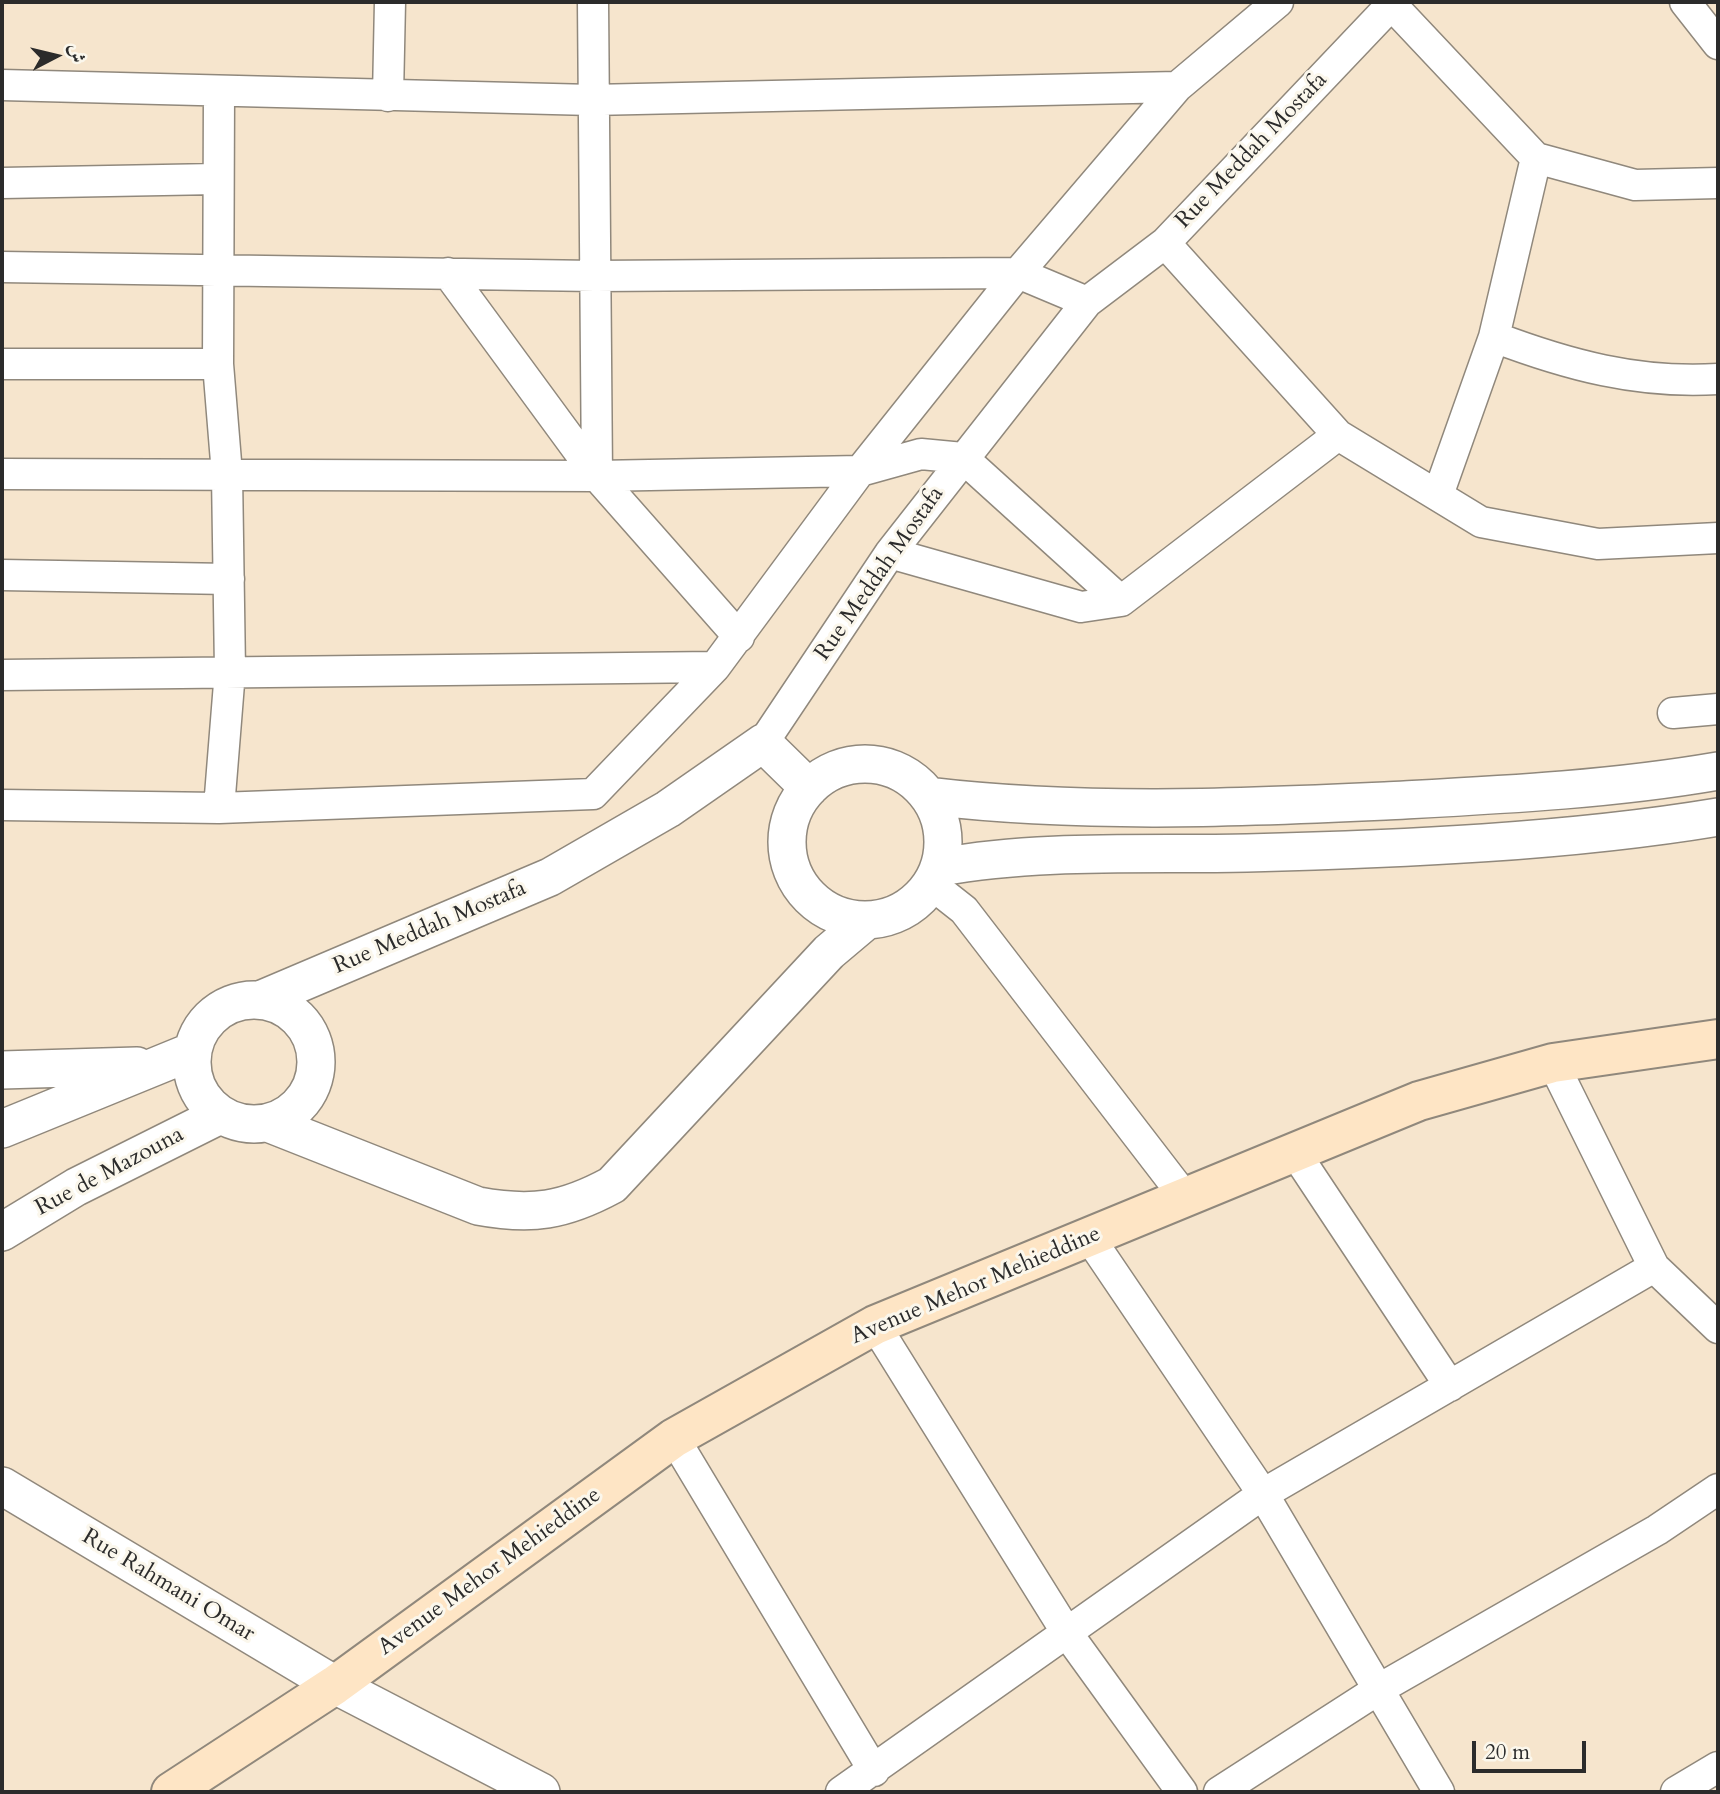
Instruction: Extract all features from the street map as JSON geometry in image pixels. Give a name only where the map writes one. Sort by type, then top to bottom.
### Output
[{"type":"main road","name":"Avenue Mehor Mehieddine","points":[[171,1792],[335,1685],[674,1438],[874,1325],[1419,1101],[1553,1063],[1718,1039]]},
{"type":"street","points":[[388,96],[390,2]]},
{"type":"street","points":[[593,2],[597,476]]},
{"type":"street","points":[[2,805],[219,808],[593,794],[715,667],[860,471],[1018,273],[1177,87],[1278,2]]},
{"type":"street","points":[[1685,2],[1718,44]]},
{"type":"street","points":[[1391,3],[1536,158],[1635,185],[1718,183]]},
{"type":"street","name":"Rue Meddah Mostafa","points":[[260,1000],[550,877],[668,810],[763,743],[890,553],[1087,302],[1164,243],[1391,3]]},
{"type":"street","points":[[2,85],[219,93],[592,100],[1177,87]]},
{"type":"street","points":[[219,93],[216,179],[220,269],[218,364],[227,474],[230,671],[219,808]]},
{"type":"street","points":[[1437,495],[1494,337],[1536,158]]},
{"type":"street","points":[[2,183],[216,179]]},
{"type":"street","points":[[1164,243],[1338,435],[1481,522],[1598,544],[1718,538]]},
{"type":"street","points":[[2,267],[595,276],[1018,273],[1087,302]]},
{"type":"street","points":[[448,273],[597,476],[739,637]]},
{"type":"street","points":[[1494,337],[1564,363],[1658,379],[1718,379]]},
{"type":"street","points":[[2,364],[218,364]]},
{"type":"street","points":[[890,553],[1081,607],[1121,601],[1338,435]]},
{"type":"street","points":[[2,474],[597,476],[860,471],[921,454],[963,458],[1121,601]]},
{"type":"street","points":[[2,575],[229,579]]},
{"type":"street","points":[[2,675],[715,667]]},
{"type":"street","points":[[1673,713],[1718,709]]},
{"type":"street","points":[[763,743],[808,788]]},
{"type":"street","points":[[935,876],[943,830],[938,812],[912,779],[893,768],[871,763],[848,765],[826,774],[808,788],[796,806],[788,828],[788,851],[794,873],[806,893],[823,908],[844,917],[867,920],[903,910],[935,876],[994,857],[1250,853],[1521,839],[1718,817]]},
{"type":"street","points":[[928,796],[996,804],[1248,808],[1517,794],[1718,771]]},
{"type":"street","points":[[935,876],[1184,1196]]},
{"type":"street","points":[[2,1070],[178,1058],[192,1069],[197,1087],[220,1115],[235,1122],[268,1124],[478,1206],[512,1213],[547,1211],[581,1202],[611,1185],[829,952],[867,920]]},
{"type":"street","points":[[2,1129],[178,1058],[210,1018],[224,1007],[242,1001],[260,1000],[279,1005],[302,1023],[315,1048],[317,1068],[312,1087],[302,1104],[287,1116],[268,1124]]},
{"type":"street","points":[[1553,1063],[1654,1267],[1718,1328]]},
{"type":"street","name":"Rue de Mazouna","points":[[2,1232],[76,1187],[220,1115]]},
{"type":"street","points":[[1294,1151],[1450,1386]]},
{"type":"street","points":[[1089,1237],[1263,1494],[1439,1792]]},
{"type":"street","points":[[841,1792],[1263,1494],[1654,1267]]},
{"type":"street","points":[[874,1325],[1067,1633],[1182,1792]]},
{"type":"street","points":[[674,1438],[874,1770]]},
{"type":"street","name":"Rue Rahmani Omar","points":[[2,1486],[335,1685],[541,1792]]},
{"type":"street","points":[[1219,1792],[1379,1689],[1657,1530],[1718,1489]]},
{"type":"street","points":[[1676,1792],[1718,1767]]}]
